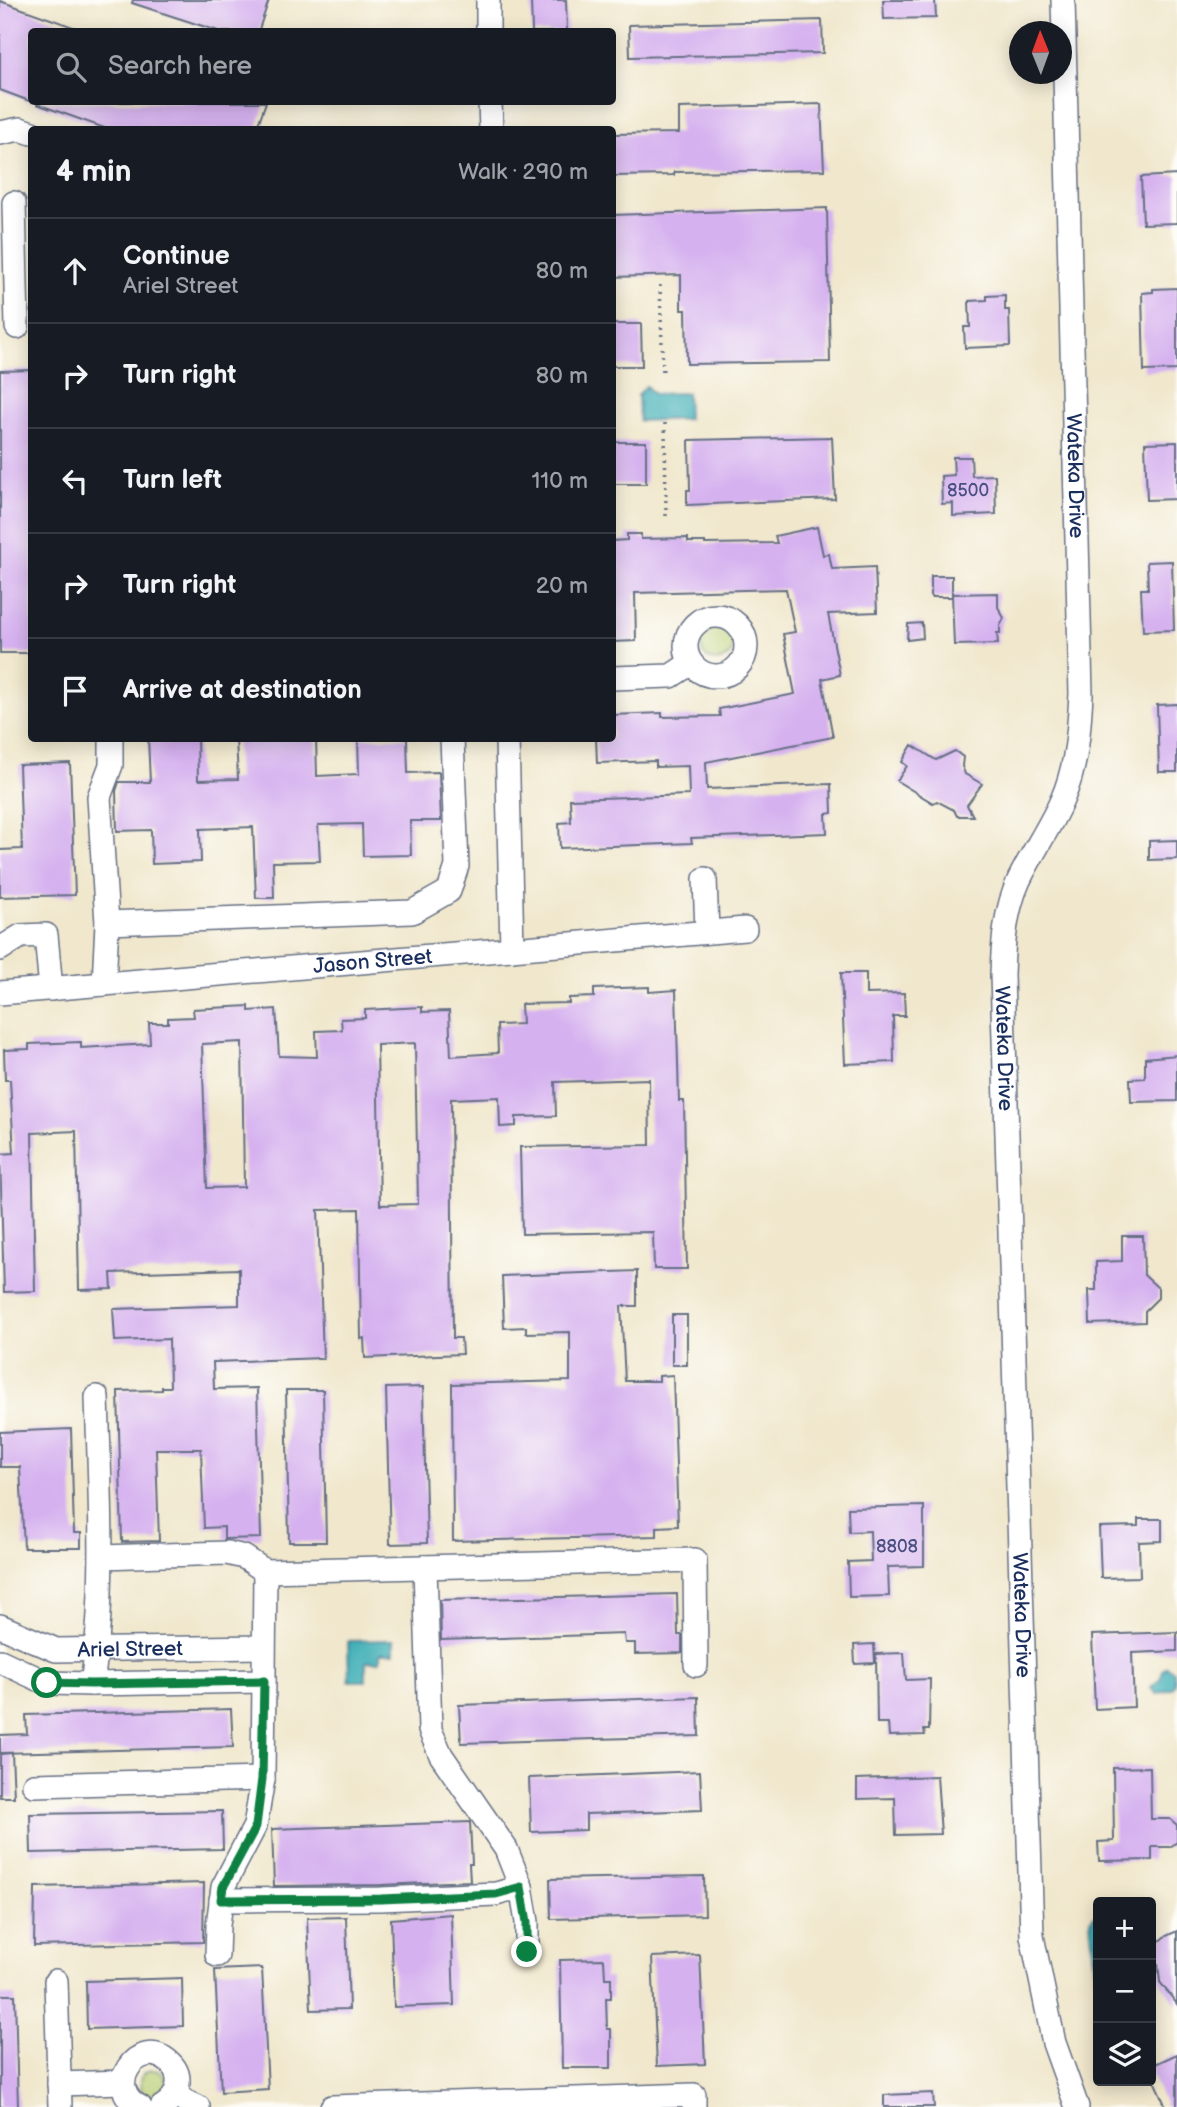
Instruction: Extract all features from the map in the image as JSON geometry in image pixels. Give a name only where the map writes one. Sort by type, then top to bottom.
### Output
[{"type":"street","points":[[488,0],[488,28]]},
{"type":"street","name":"Wateka Drive","points":[[1063,0],[1080,716],[1076,753],[1062,800],[1018,883],[1007,916],[1002,975],[1032,1936],[1054,2043],[1077,2107]]},
{"type":"street","points":[[490,105],[491,126]]},
{"type":"street","points":[[0,134],[20,129],[28,132]]},
{"type":"street","points":[[15,200],[16,327]]},
{"type":"street","points":[[616,678],[671,676],[691,663]]},
{"type":"street","points":[[104,984],[107,923],[99,797],[111,765],[111,742]]},
{"type":"street","points":[[107,923],[412,912],[449,891],[457,866],[452,742]]},
{"type":"street","points":[[507,742],[512,949]]},
{"type":"street","points":[[705,879],[707,932]]},
{"type":"street","name":"Jason Street","points":[[0,993],[745,929]]},
{"type":"street","points":[[0,949],[21,936],[47,935],[51,989]]},
{"type":"street","points":[[92,1684],[97,1651],[102,1557],[97,1397]]},
{"type":"street","points":[[102,1557],[227,1553],[244,1557],[265,1571],[695,1560],[696,1665]]},
{"type":"street","points":[[425,1566],[430,1730],[441,1755],[506,1849],[521,1887],[527,1922],[527,1952]]},
{"type":"street","points":[[217,1955],[223,1887],[256,1826],[262,1779],[265,1571]]},
{"type":"street","name":"Ariel Street","points":[[0,1626],[56,1650],[263,1647]]},
{"type":"street","name":"Ariel Street","points":[[0,1661],[47,1683],[264,1681]]},
{"type":"street","points":[[34,1785],[262,1779]]},
{"type":"street","points":[[221,1900],[381,1899],[496,1894],[521,1887]]},
{"type":"street","points":[[56,1981],[60,2096],[123,2082]]},
{"type":"street","points":[[140,2107],[129,2099],[123,2082],[125,2073],[136,2059],[154,2055],[170,2063],[176,2070],[178,2088],[168,2102],[198,2107]]},
{"type":"street","points":[[332,2107],[526,2104],[694,2095],[694,2107]]},
{"type":"path","points":[[660,285],[663,375]]},
{"type":"path","points":[[664,423],[666,516]]},
{"type":"green space","points":[[717,629],[729,633],[733,645],[729,657],[717,661],[705,657],[701,645],[705,633]]},
{"type":"green space","points":[[153,2070],[162,2074],[166,2083],[162,2092],[153,2096],[144,2092],[140,2083],[144,2074]]},
{"type":"water","points":[[646,386],[654,394],[687,393],[688,419],[639,421],[638,395]]},
{"type":"water","points":[[394,1640],[394,1653],[380,1653],[380,1661],[366,1662],[366,1681],[349,1681],[348,1641]]},
{"type":"water","points":[[1167,1667],[1174,1671],[1175,1685],[1172,1689],[1157,1694],[1151,1687]]},
{"type":"water","points":[[1093,1917],[1093,1950],[1090,1920]]},
{"type":"building","points":[[133,0],[269,0],[259,28],[209,28],[132,3]]},
{"type":"building","points":[[531,0],[566,0],[567,28],[532,28]]},
{"type":"building","points":[[883,0],[935,0],[936,18],[884,19]]},
{"type":"building","points":[[0,1],[76,28],[28,28],[28,100],[0,90]]},
{"type":"building","points":[[822,20],[823,53],[630,57],[629,25]]},
{"type":"building","points":[[821,104],[824,170],[674,172],[674,175],[616,176],[616,134],[679,133],[679,108]]},
{"type":"building","points":[[40,105],[265,105],[257,126],[99,126]]},
{"type":"building","points":[[1177,175],[1177,223],[1143,224],[1141,177]]},
{"type":"building","points":[[827,208],[830,362],[687,364],[686,310],[681,310],[681,275],[616,277],[616,215]]},
{"type":"building","points":[[1177,288],[1177,370],[1144,371],[1142,293],[1153,292],[1153,289]]},
{"type":"building","points":[[1005,295],[1005,310],[1009,310],[1010,346],[965,348],[964,327],[970,327],[969,301]]},
{"type":"building","points":[[616,324],[641,324],[642,366],[616,366]]},
{"type":"building","points":[[28,370],[28,653],[0,653],[0,371]]},
{"type":"building","points":[[832,437],[835,499],[687,505],[687,490],[690,490],[689,440]]},
{"type":"building","points":[[616,442],[646,442],[646,484],[616,484]]},
{"type":"building","points":[[1177,442],[1177,499],[1147,500],[1145,443]]},
{"type":"building","points":[[953,457],[971,457],[972,476],[995,475],[996,514],[953,516],[953,503],[942,504],[941,476],[954,475]]},
{"type":"building","points":[[817,527],[823,555],[829,554],[832,569],[875,567],[877,612],[828,614],[840,675],[822,679],[833,737],[706,762],[707,789],[831,784],[832,813],[826,814],[827,833],[691,838],[692,843],[560,848],[559,823],[571,822],[570,799],[689,795],[688,766],[656,767],[656,761],[597,763],[596,742],[616,742],[616,715],[662,713],[662,717],[720,716],[719,709],[795,694],[783,634],[795,632],[786,589],[635,593],[636,641],[616,642],[616,541],[627,540],[627,534],[641,534],[641,539],[688,538],[688,542],[705,544],[777,543],[775,536]]},
{"type":"building","points":[[1172,561],[1174,630],[1143,631],[1141,589],[1148,589],[1147,562]]},
{"type":"building","points":[[931,576],[952,576],[952,597],[931,597]]},
{"type":"building","points":[[998,593],[998,607],[1004,618],[1000,633],[997,633],[998,644],[954,645],[952,594]]},
{"type":"building","points":[[922,623],[923,638],[907,640],[908,624]]},
{"type":"building","points":[[1177,704],[1177,772],[1159,772],[1157,705]]},
{"type":"building","points":[[148,742],[197,742],[198,780],[238,779],[236,742],[316,742],[317,776],[359,774],[358,742],[407,742],[408,773],[439,772],[441,821],[410,821],[411,855],[363,856],[362,824],[318,825],[320,861],[273,862],[274,898],[256,898],[253,827],[200,829],[201,862],[152,864],[151,830],[117,831],[116,791],[119,782],[150,782]]},
{"type":"building","points":[[912,745],[936,760],[955,751],[963,757],[965,774],[982,784],[967,805],[973,816],[957,816],[954,810],[937,801],[933,803],[897,781],[907,766],[902,762]]},
{"type":"building","points":[[70,763],[75,895],[0,897],[0,850],[22,849],[19,765]]},
{"type":"building","points":[[1177,840],[1177,859],[1149,860],[1149,841]]},
{"type":"building","points":[[841,973],[866,973],[866,994],[904,993],[905,1016],[893,1016],[894,1062],[845,1064]]},
{"type":"building","points":[[649,987],[649,992],[676,990],[679,1101],[684,1101],[687,1269],[654,1269],[653,1232],[522,1234],[520,1147],[650,1145],[649,1079],[555,1082],[556,1116],[516,1117],[516,1126],[500,1127],[499,1097],[451,1099],[453,1338],[461,1338],[462,1354],[365,1358],[364,1338],[361,1339],[359,1209],[318,1210],[323,1358],[213,1362],[214,1389],[257,1388],[261,1538],[224,1539],[224,1527],[204,1528],[201,1449],[156,1449],[159,1541],[122,1542],[118,1391],[162,1390],[162,1387],[170,1387],[169,1339],[115,1341],[113,1309],[239,1305],[239,1269],[111,1273],[112,1289],[79,1290],[76,1131],[32,1133],[35,1291],[4,1292],[0,1154],[14,1153],[10,1080],[5,1080],[4,1050],[29,1049],[29,1044],[81,1042],[81,1048],[150,1044],[149,1023],[168,1023],[168,1018],[194,1017],[193,1009],[249,1006],[249,1011],[276,1009],[279,1056],[317,1057],[316,1031],[342,1030],[341,1019],[365,1018],[365,1010],[422,1007],[422,1012],[449,1011],[451,1056],[498,1053],[497,1025],[522,1024],[521,1004],[569,1003],[569,998],[594,997],[594,989]],"holes":[[[242,1042],[244,1187],[207,1188],[202,1044]],[[415,1043],[418,1204],[380,1205],[377,1045]]]},
{"type":"building","points":[[1177,1055],[1177,1101],[1131,1102],[1130,1079],[1145,1078],[1145,1058]]},
{"type":"building","points":[[1122,1236],[1143,1236],[1144,1275],[1158,1288],[1158,1298],[1145,1311],[1145,1322],[1090,1324],[1089,1290],[1096,1290],[1096,1262],[1122,1261]]},
{"type":"building","points":[[637,1271],[637,1306],[621,1306],[625,1381],[659,1381],[659,1376],[673,1375],[678,1526],[657,1527],[657,1536],[453,1541],[452,1384],[570,1381],[570,1332],[526,1333],[526,1327],[504,1328],[502,1276]]},
{"type":"building","points":[[672,1315],[687,1315],[687,1365],[672,1365]]},
{"type":"building","points":[[423,1387],[427,1543],[390,1544],[386,1388]]},
{"type":"building","points":[[286,1390],[323,1390],[326,1542],[289,1542]]},
{"type":"building","points":[[71,1429],[74,1533],[81,1533],[81,1548],[24,1548],[20,1467],[0,1467],[0,1432]]},
{"type":"building","points":[[924,1506],[924,1566],[888,1567],[889,1596],[849,1597],[848,1562],[871,1561],[870,1531],[849,1532],[848,1508]]},
{"type":"building","points":[[1138,1519],[1162,1519],[1162,1541],[1139,1542],[1140,1577],[1101,1578],[1099,1527],[1138,1526]]},
{"type":"building","points":[[677,1594],[678,1635],[682,1635],[682,1653],[635,1654],[635,1643],[625,1643],[624,1634],[441,1640],[440,1600]]},
{"type":"building","points":[[1177,1632],[1177,1651],[1132,1653],[1134,1707],[1095,1709],[1092,1635]]},
{"type":"building","points":[[874,1644],[875,1663],[855,1664],[854,1645]]},
{"type":"building","points":[[904,1653],[906,1680],[930,1679],[929,1730],[924,1730],[925,1735],[889,1736],[888,1723],[877,1723],[876,1654]]},
{"type":"building","points":[[698,1697],[699,1736],[461,1743],[459,1705]]},
{"type":"building","points":[[231,1709],[233,1747],[0,1753],[0,1735],[27,1734],[26,1715]]},
{"type":"building","points":[[12,1753],[14,1797],[0,1797],[0,1754]]},
{"type":"building","points":[[1150,1767],[1151,1819],[1170,1819],[1177,1825],[1177,1842],[1170,1847],[1152,1847],[1152,1860],[1099,1861],[1098,1842],[1114,1841],[1113,1768]]},
{"type":"building","points":[[700,1771],[702,1810],[586,1814],[586,1830],[531,1832],[529,1778]]},
{"type":"building","points":[[937,1776],[941,1834],[896,1835],[895,1798],[857,1799],[857,1779]]},
{"type":"building","points":[[222,1811],[223,1849],[31,1853],[30,1814]]},
{"type":"building","points":[[470,1822],[470,1881],[274,1886],[272,1829]]},
{"type":"building","points":[[704,1876],[705,1915],[551,1919],[550,1879]]},
{"type":"building","points":[[204,1883],[203,1942],[34,1946],[35,1887]]},
{"type":"building","points":[[451,1914],[454,2005],[394,2007],[391,1919]]},
{"type":"building","points":[[346,1917],[349,2009],[311,2010],[307,1918]]},
{"type":"building","points":[[1177,1931],[1177,2004],[1160,1982],[1156,1964],[1156,1944]]},
{"type":"building","points":[[700,1955],[705,2064],[657,2066],[652,1957]]},
{"type":"building","points":[[604,1959],[605,1978],[611,1978],[611,1998],[606,1998],[607,2029],[611,2029],[611,2068],[562,2068],[560,1960]]},
{"type":"building","points":[[262,1968],[268,2089],[221,2092],[215,1970]]},
{"type":"building","points":[[182,1978],[183,2026],[87,2029],[86,1981]]},
{"type":"building","points":[[0,1995],[15,1995],[18,2107],[0,2107]]},
{"type":"building","points":[[1177,2054],[1177,2107],[1166,2107],[1156,2085],[1156,2064]]},
{"type":"building","points":[[933,2093],[934,2107],[884,2107],[884,2095]]},
{"type":"route","points":[[47,1683],[264,1681],[262,1779],[256,1826],[223,1887],[221,1900],[381,1899],[496,1894],[521,1887],[527,1922],[527,1952]]}]
